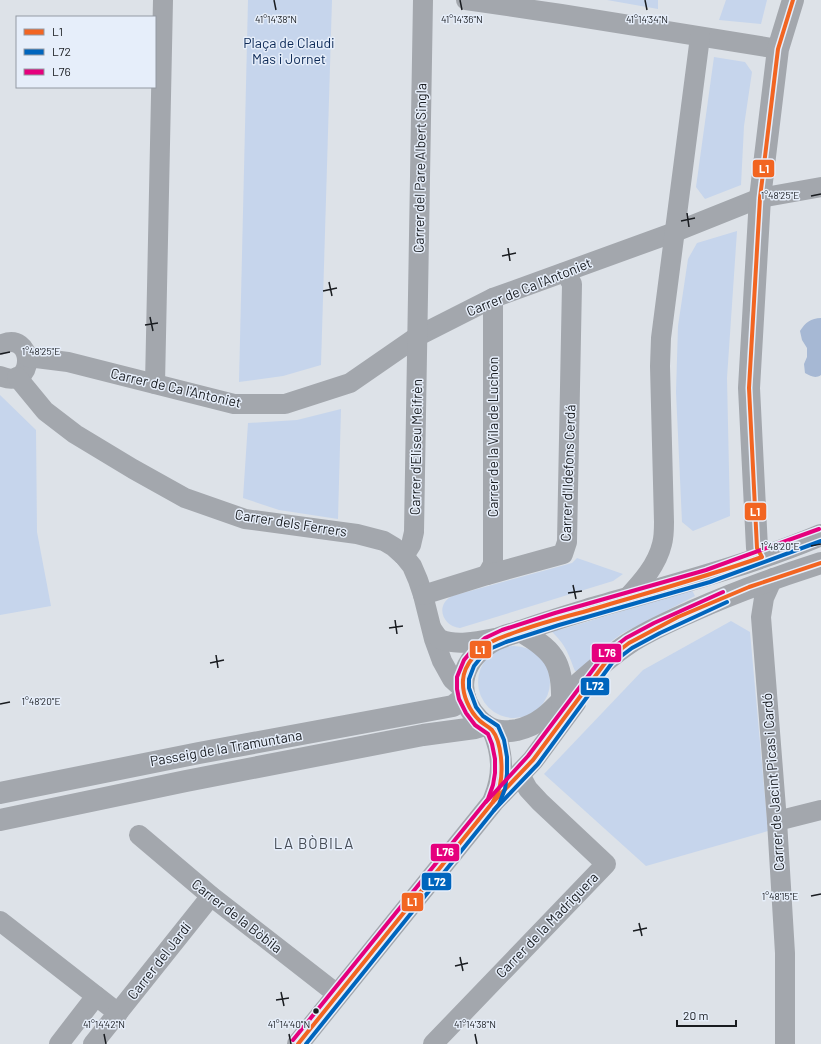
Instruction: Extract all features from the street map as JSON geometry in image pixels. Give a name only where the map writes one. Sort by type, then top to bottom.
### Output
[{"type":"street","points":[[154,384],[163,0]]},
{"type":"street","name":"Carrer del Pare Albert Singla","points":[[418,336],[423,0]]},
{"type":"street","points":[[466,0],[778,49]]},
{"type":"street","points":[[762,557],[757,548],[749,388],[760,198],[778,49],[793,0]]},
{"type":"street","points":[[627,598],[640,584],[657,559],[663,542],[664,522],[660,366],[661,338],[700,37]]},
{"type":"street","name":"Carrer de Ca l'Antoniet","points":[[28,357],[68,362],[234,404],[285,404],[350,383],[418,336],[493,298],[675,232],[760,198],[821,187]]},
{"type":"street","name":"Carrer d'Ildefons Cerdá","points":[[423,595],[487,575],[563,554],[568,542],[572,284],[568,277],[563,273]]},
{"type":"street","name":"Carrer de la Vila de Luchon","points":[[487,575],[493,564],[493,298]]},
{"type":"street","name":"Carrer d'Eliseu Meifrèn","points":[[404,556],[411,545],[414,532],[418,336]]},
{"type":"street","points":[[0,345],[6,342],[17,344],[26,352],[28,357],[25,371],[9,376]]},
{"type":"street","name":"Carrer dels Ferrers","points":[[9,376],[45,411],[75,434],[185,498],[245,519],[357,534],[384,541],[394,547],[412,566],[423,595],[442,661],[461,697]]},
{"type":"street","points":[[821,535],[708,576],[627,598],[512,634],[489,643],[478,652],[469,663],[463,678],[461,697],[479,720],[489,728],[501,732],[530,726],[542,720],[608,659],[629,643],[657,628],[727,596],[773,578],[821,563]]},
{"type":"street","name":"Carrer de Jacint Picas i Cardó","points":[[773,578],[764,598],[761,616],[777,821],[785,953],[785,1044]]},
{"type":"street","points":[[727,596],[744,599],[756,606],[761,616]]},
{"type":"street","points":[[432,629],[441,639],[459,642],[470,642],[512,634],[544,645],[558,666],[561,678],[562,700],[560,723]]},
{"type":"street","points":[[298,1044],[493,802],[533,760],[608,659]]},
{"type":"street","name":"Passeig de la Tramuntana","points":[[0,793],[199,753],[461,697]]},
{"type":"street","name":"Passeig de la Tramuntana","points":[[0,820],[186,781],[423,735],[475,728],[489,728]]},
{"type":"street","points":[[489,728],[500,750],[501,773],[499,787],[493,802]]},
{"type":"street","name":"Carrer de la Madriguera","points":[[433,1044],[606,864],[540,802],[528,789],[521,772]]},
{"type":"street","points":[[777,821],[821,810]]},
{"type":"street","name":"Carrer de la Bòbila","points":[[139,835],[211,896],[337,994]]},
{"type":"street","name":"Carrer del Jardí","points":[[93,1044],[211,896]]},
{"type":"street","points":[[0,921],[118,1013]]},
{"type":"street","points":[[58,1044],[96,996]]},
{"type":"green space","name":"Plaça de Claudi Mas i Jornet","points":[[248,0],[332,0],[321,365],[283,376],[239,382]]},
{"type":"green space","points":[[607,0],[658,0],[658,9]]},
{"type":"green space","points":[[726,0],[767,0],[761,24],[719,20]]},
{"type":"green space","points":[[714,57],[745,62],[752,72],[744,126],[741,185],[705,199],[696,187]]},
{"type":"green space","points":[[737,231],[727,378],[730,516],[693,531],[682,522],[676,392],[678,326],[688,259],[697,243]]},
{"type":"green space","points":[[0,395],[36,430],[37,532],[51,606],[0,615]]},
{"type":"green space","points":[[341,409],[338,519],[279,510],[243,498],[248,423],[297,420]]},
{"type":"green space","points":[[577,558],[623,574],[613,581],[460,628],[449,623],[443,615],[442,610],[444,605],[452,596],[572,563]]},
{"type":"green space","points":[[692,590],[695,596],[623,633],[603,647],[579,671],[575,671],[563,645],[551,631],[563,629]]},
{"type":"green space","points":[[731,621],[750,632],[768,831],[646,866],[544,774],[643,670]]},
{"type":"green space","points":[[507,646],[521,646],[540,656],[550,675],[550,689],[540,708],[521,718],[507,718],[488,708],[478,689],[478,675],[488,656]]},
{"type":"shaded area","points":[[821,318],[821,375],[815,377],[805,373],[804,364],[807,357],[807,348],[802,340],[800,331],[809,322],[814,319]]},
{"type":"transit line","name":"L1","points":[[493,802],[499,789],[501,779],[500,749],[492,730],[476,717],[470,707],[465,696],[463,685],[466,668],[472,658],[481,649],[491,642],[533,626],[695,579],[762,557],[757,548],[749,388],[760,198],[778,49],[793,0]]},
{"type":"transit line","name":"L76","points":[[293,1040],[488,799],[495,773],[495,759],[492,744],[488,734],[475,725],[466,713],[459,699],[457,689],[457,677],[464,660],[474,648],[485,638],[502,630],[555,613],[706,570],[819,529]]},
{"type":"transit line","name":"L72","points":[[306,1044],[499,804],[505,789],[507,774],[507,757],[504,740],[498,726],[483,716],[476,707],[469,688],[469,679],[474,666],[482,656],[492,648],[506,642],[559,625],[710,582],[821,541]]},
{"type":"transit line","name":"L1","points":[[298,1044],[493,802],[533,760],[608,659],[629,643],[678,617],[749,587],[821,563]]},
{"type":"transit line","name":"L76","points":[[486,802],[528,756],[604,655],[626,638],[654,623],[723,592]]},
{"type":"transit line","name":"L72","points":[[494,810],[538,764],[612,663],[632,648],[660,633],[727,602]]},
{"type":"district","name":"LA BÒBILA","points":[[314,844]]}]
